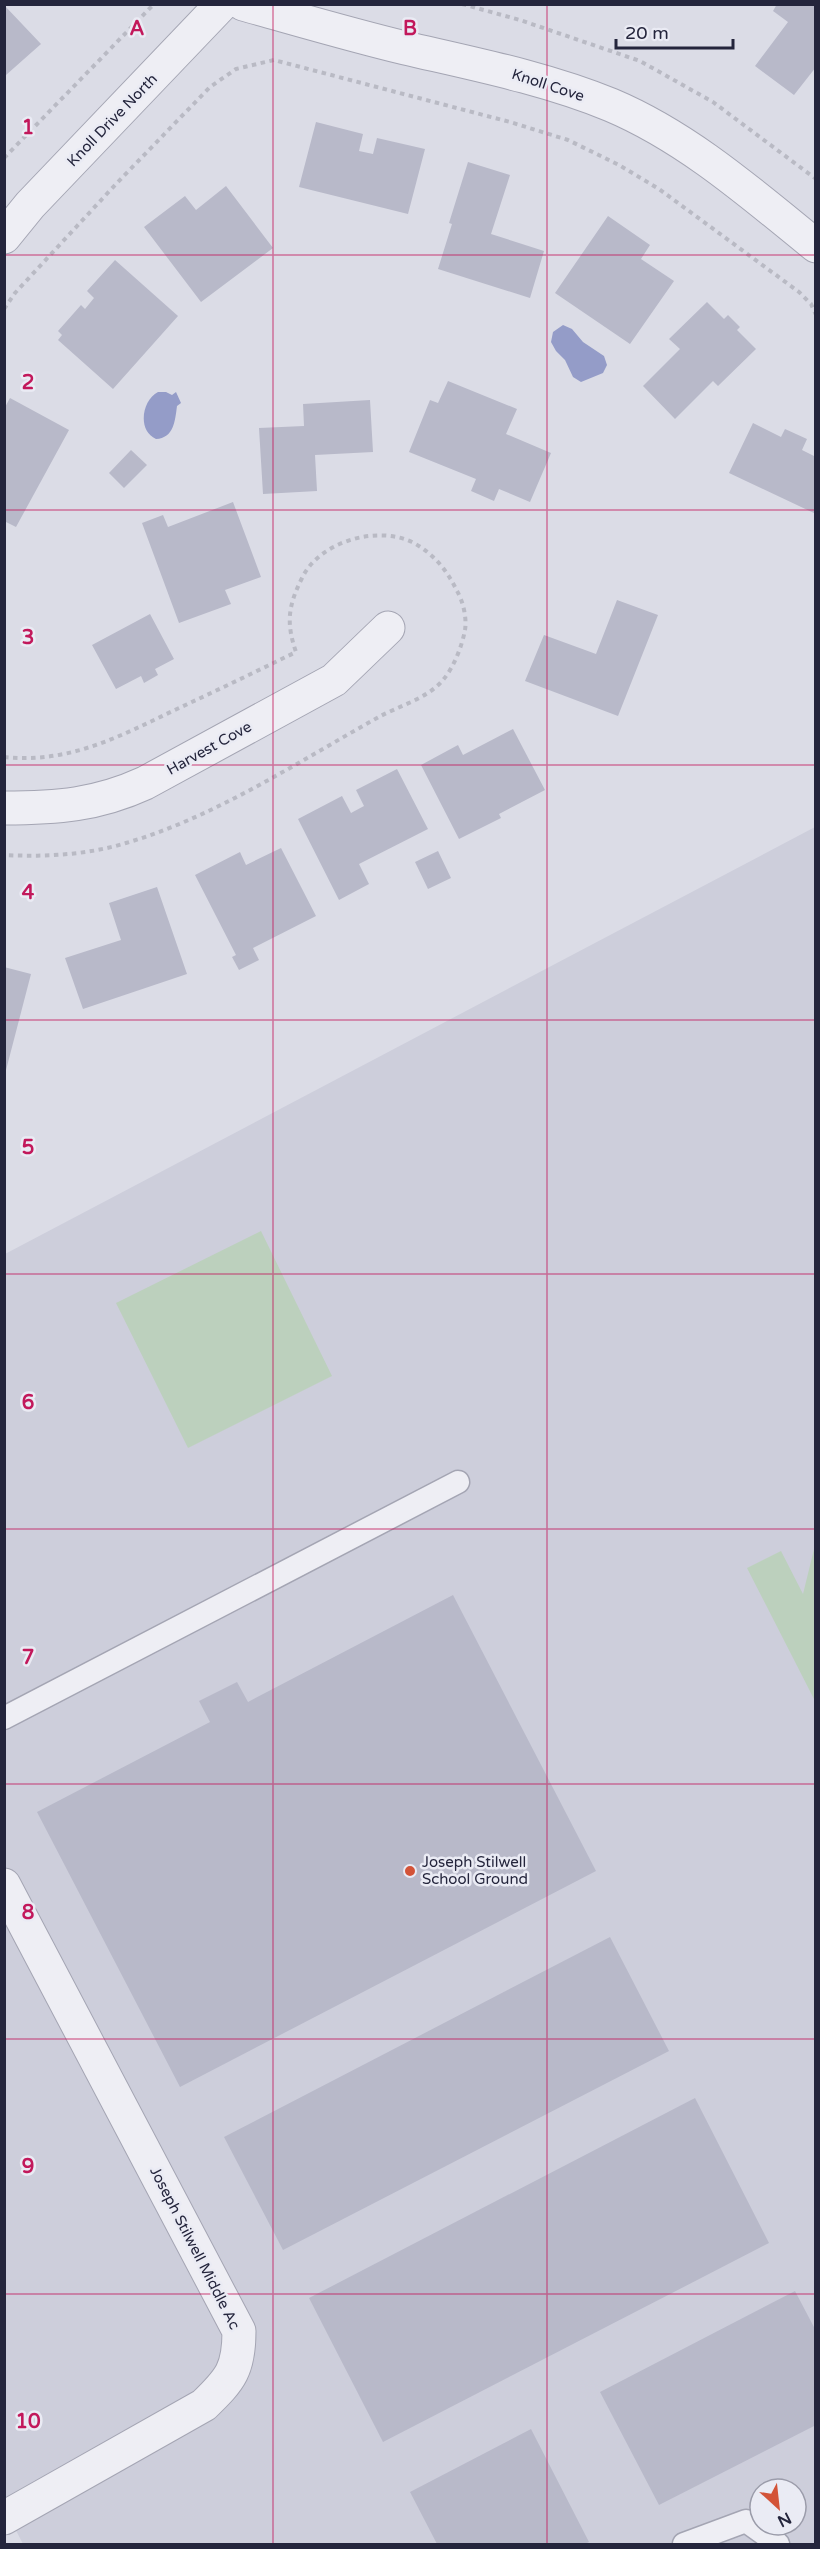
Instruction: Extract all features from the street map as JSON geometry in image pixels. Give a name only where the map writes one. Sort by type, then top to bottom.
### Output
[{"type":"street","name":"Knoll Drive North","points":[[4,237],[30,205],[222,4]]},
{"type":"street","name":"Knoll Cove","points":[[243,4],[402,47],[530,77],[611,105],[675,138],[738,183],[816,246]]},
{"type":"street","name":"Harvest Cove","points":[[4,808],[78,806],[119,795],[145,783],[334,680],[388,628]]},
{"type":"street","name":"Joseph Stilwell Middle Ac","points":[[4,1886],[239,2331],[239,2356],[232,2373],[204,2405],[4,2518]]},
{"type":"lane","points":[[4,1718],[458,1482]]},
{"type":"lane","points":[[684,2544],[746,2521],[778,2544]]},
{"type":"path","points":[[4,158],[153,4]]},
{"type":"path","points":[[462,4],[520,20],[640,61],[713,102],[816,179]]},
{"type":"path","points":[[4,309],[15,293],[116,184],[210,87],[236,69],[274,60],[510,122],[567,140],[618,165],[659,189],[799,292],[811,304],[816,315]]},
{"type":"shaded area","name":"Joseph Stilwell School Ground","points":[[815,827],[815,2544],[23,2544],[5,2509],[5,1254]]},
{"type":"green space","points":[[261,1231],[332,1376],[188,1448],[116,1303]]},
{"type":"green space","points":[[815,1545],[815,1701],[747,1568],[781,1551],[803,1594]]},
{"type":"water","points":[[563,325],[572,329],[583,342],[604,356],[607,365],[603,373],[581,382],[573,377],[565,360],[551,342],[553,332]]},
{"type":"water","points":[[158,392],[172,395],[176,392],[181,403],[177,406],[170,432],[167,436],[156,439],[146,429],[144,416],[148,402]]},
{"type":"building","points":[[777,4],[816,4],[816,67],[794,95],[755,66],[788,22],[773,11]]},
{"type":"building","points":[[4,5],[41,44],[6,75],[4,74]]},
{"type":"building","points":[[316,122],[363,134],[359,151],[373,154],[377,138],[425,149],[408,214],[299,187]]},
{"type":"building","points":[[468,162],[510,175],[491,234],[544,251],[530,298],[438,269],[452,224],[449,223]]},
{"type":"building","points":[[226,186],[273,248],[201,302],[144,227],[185,196],[196,210]]},
{"type":"building","points":[[608,216],[650,245],[641,259],[674,281],[630,344],[555,293]]},
{"type":"building","points":[[115,260],[178,316],[113,389],[58,340],[62,335],[58,331],[81,305],[85,309],[94,298],[87,291]]},
{"type":"building","points":[[707,302],[724,319],[728,315],[740,327],[737,330],[756,349],[718,386],[713,381],[675,419],[643,386],[680,349],[669,339]]},
{"type":"building","points":[[448,381],[517,409],[506,434],[551,453],[530,502],[499,489],[494,501],[471,491],[476,479],[409,452],[430,400],[438,403]]},
{"type":"building","points":[[10,398],[69,430],[16,527],[4,521],[4,409]]},
{"type":"building","points":[[370,400],[373,452],[315,455],[317,491],[263,494],[259,428],[304,426],[303,404]]},
{"type":"building","points":[[753,423],[781,437],[785,429],[807,439],[802,450],[816,457],[816,514],[729,473]]},
{"type":"building","points":[[131,450],[147,465],[124,488],[109,473]]},
{"type":"building","points":[[233,502],[261,577],[225,590],[231,604],[179,623],[142,523],[163,515],[168,527]]},
{"type":"building","points":[[617,600],[658,615],[618,716],[525,681],[544,635],[596,654]]},
{"type":"building","points":[[150,614],[174,659],[155,669],[158,675],[144,683],[141,676],[116,689],[92,645]]},
{"type":"building","points":[[513,729],[545,790],[499,814],[501,818],[459,839],[421,765],[458,745],[463,755]]},
{"type":"building","points":[[397,769],[428,829],[359,864],[369,884],[339,900],[298,819],[342,796],[351,813],[364,806],[356,790]]},
{"type":"building","points":[[281,848],[316,916],[253,948],[259,960],[239,970],[232,957],[236,955],[195,875],[240,852],[246,865]]},
{"type":"building","points":[[438,851],[451,878],[428,889],[415,862]]},
{"type":"building","points":[[157,887],[187,974],[83,1009],[65,958],[121,940],[109,903]]},
{"type":"building","points":[[4,967],[31,974],[5,1074],[4,1074]]},
{"type":"building","points":[[453,1595],[596,1871],[180,2087],[37,1812],[210,1722],[199,1701],[237,1682],[248,1702]]},
{"type":"building","points":[[610,1937],[669,2051],[283,2250],[224,2137]]},
{"type":"building","points":[[695,2098],[769,2243],[383,2442],[309,2298]]},
{"type":"building","points":[[795,2291],[816,2331],[816,2425],[659,2505],[600,2392]]},
{"type":"building","points":[[531,2429],[589,2542],[585,2544],[437,2544],[410,2492]]},
{"type":"place","name":"Joseph Stilwell School Ground","points":[[410,1871]]}]
